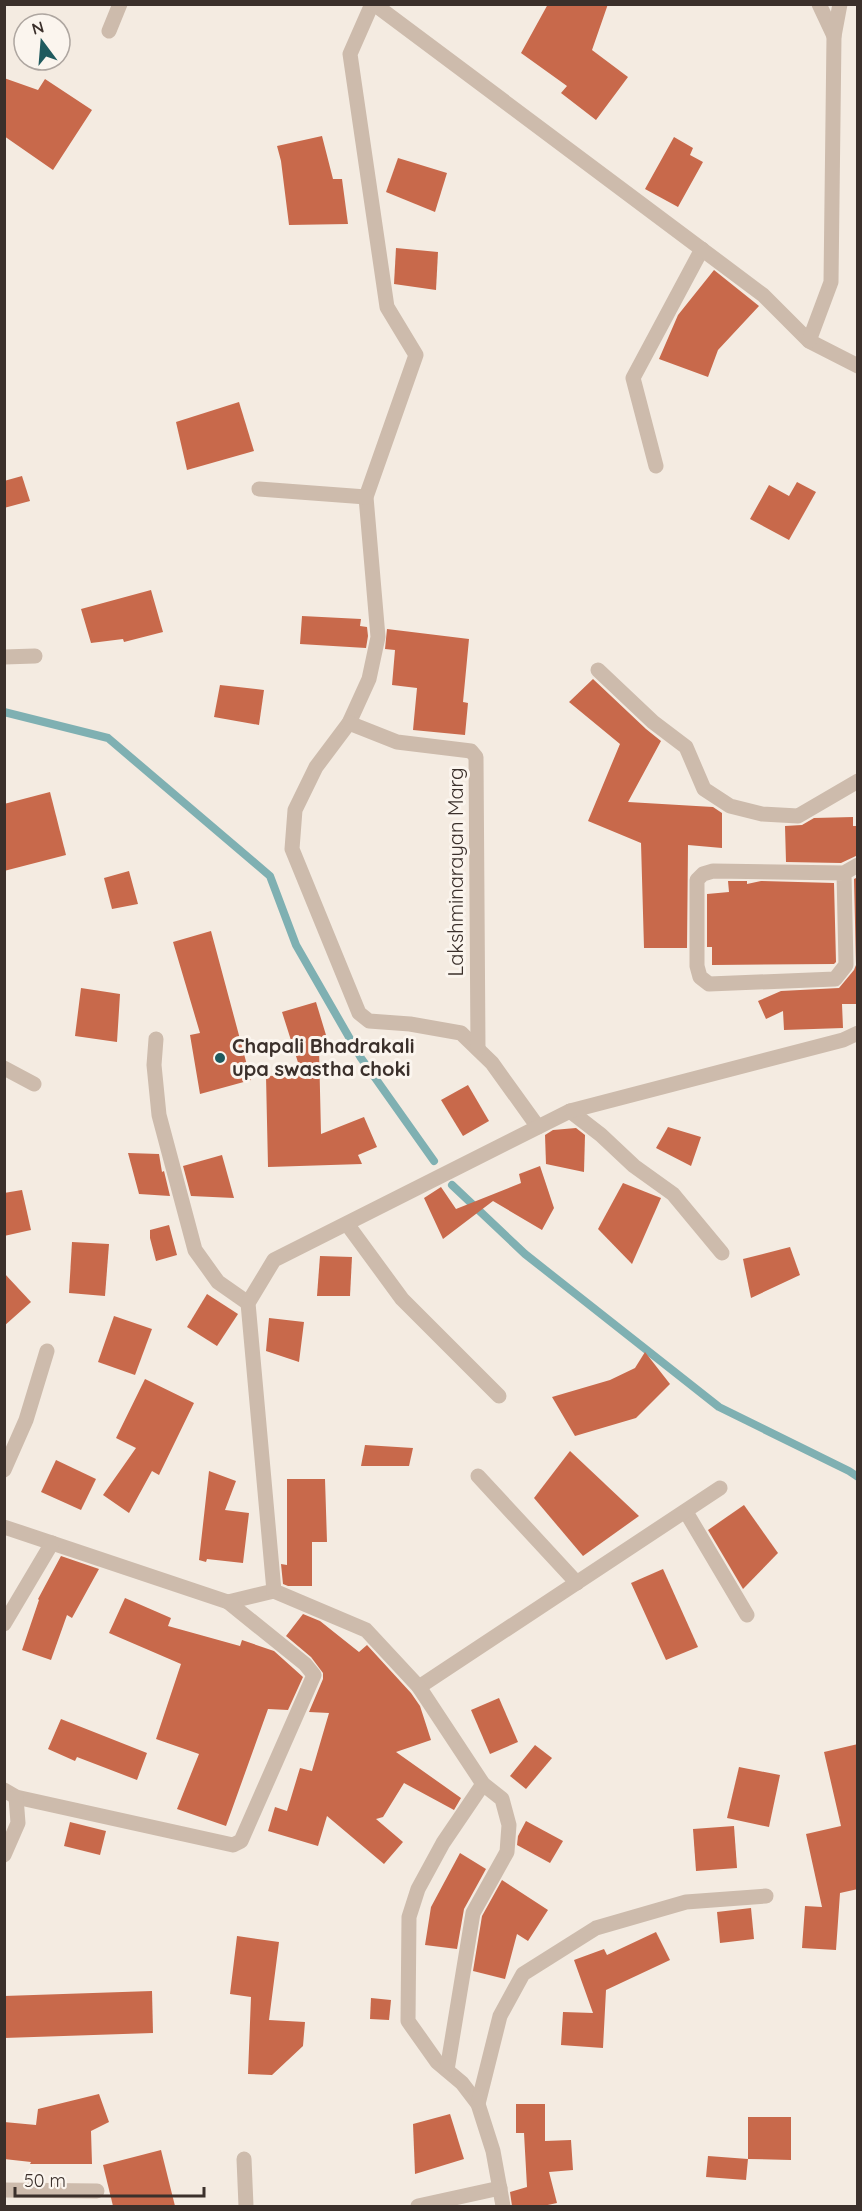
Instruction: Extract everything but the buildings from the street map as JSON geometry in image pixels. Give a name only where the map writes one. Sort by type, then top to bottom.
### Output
[{"type":"street","points":[[109,31],[120,4]]},
{"type":"street","points":[[538,1127],[492,1063],[461,1033],[410,1024],[369,1021],[359,1013],[292,849],[295,810],[316,767],[349,723],[369,679],[378,637],[366,497],[416,355],[387,307],[350,54],[373,4],[763,295],[809,341],[858,366]]},
{"type":"street","points":[[819,4],[834,36]]},
{"type":"street","points":[[809,341],[831,282],[834,36],[840,4]]},
{"type":"street","points":[[656,466],[633,378],[702,249]]},
{"type":"street","points":[[259,489],[366,497]]},
{"type":"street","points":[[4,657],[35,656]]},
{"type":"street","points":[[598,670],[653,722],[686,747],[704,789],[730,806],[762,814],[798,816],[858,781]]},
{"type":"street","name":"Lakshminarayan Marg","points":[[349,723],[397,742],[471,752],[476,757],[478,1049]]},
{"type":"street","points":[[851,869],[846,964],[835,979],[709,984],[700,977],[697,966],[697,880],[702,874],[713,870],[851,869]]},
{"type":"street","points":[[274,1591],[248,1303],[274,1260],[570,1111],[843,1040],[858,1033]]},
{"type":"street","points":[[156,1039],[154,1065],[159,1115],[195,1250],[218,1282],[248,1303]]},
{"type":"street","points":[[4,1068],[34,1084]]},
{"type":"street","points":[[570,1111],[601,1135],[634,1166],[673,1194],[722,1253]]},
{"type":"street","points":[[347,1224],[402,1299],[499,1396]]},
{"type":"street","points":[[4,1470],[26,1420],[46,1351]]},
{"type":"street","points":[[478,1476],[577,1583]]},
{"type":"street","points":[[418,1687],[720,1488]]},
{"type":"street","points":[[686,1512],[747,1615]]},
{"type":"street","points":[[4,1527],[228,1602],[305,1664],[314,1675],[241,1841],[233,1845],[10,1793],[18,1823],[4,1855]]},
{"type":"street","points":[[4,1624],[52,1543]]},
{"type":"street","points":[[228,1602],[274,1591],[366,1630],[418,1687],[483,1784],[502,1799],[509,1824],[507,1852],[473,1913],[447,2070]]},
{"type":"street","points":[[483,1784],[443,1843],[418,1889],[409,1917],[408,2021],[437,2062],[462,2083],[478,2104],[493,2151],[503,2206]]},
{"type":"street","points":[[478,2104],[500,2016],[523,1974],[596,1928],[686,1902],[766,1896]]},
{"type":"street","points":[[244,2159],[246,2206]]},
{"type":"street","points":[[418,2206],[500,2188]]},
{"type":"street","points":[[4,2190],[97,2191]]},
{"type":"waterway","points":[[4,712],[108,738],[270,876],[296,945],[361,1058],[434,1161]]},
{"type":"waterway","points":[[452,1185],[525,1254],[719,1407],[858,1477]]},
{"type":"place","name":"Chapali Bhadrakali upa swastha choki","points":[[220,1058]]}]
